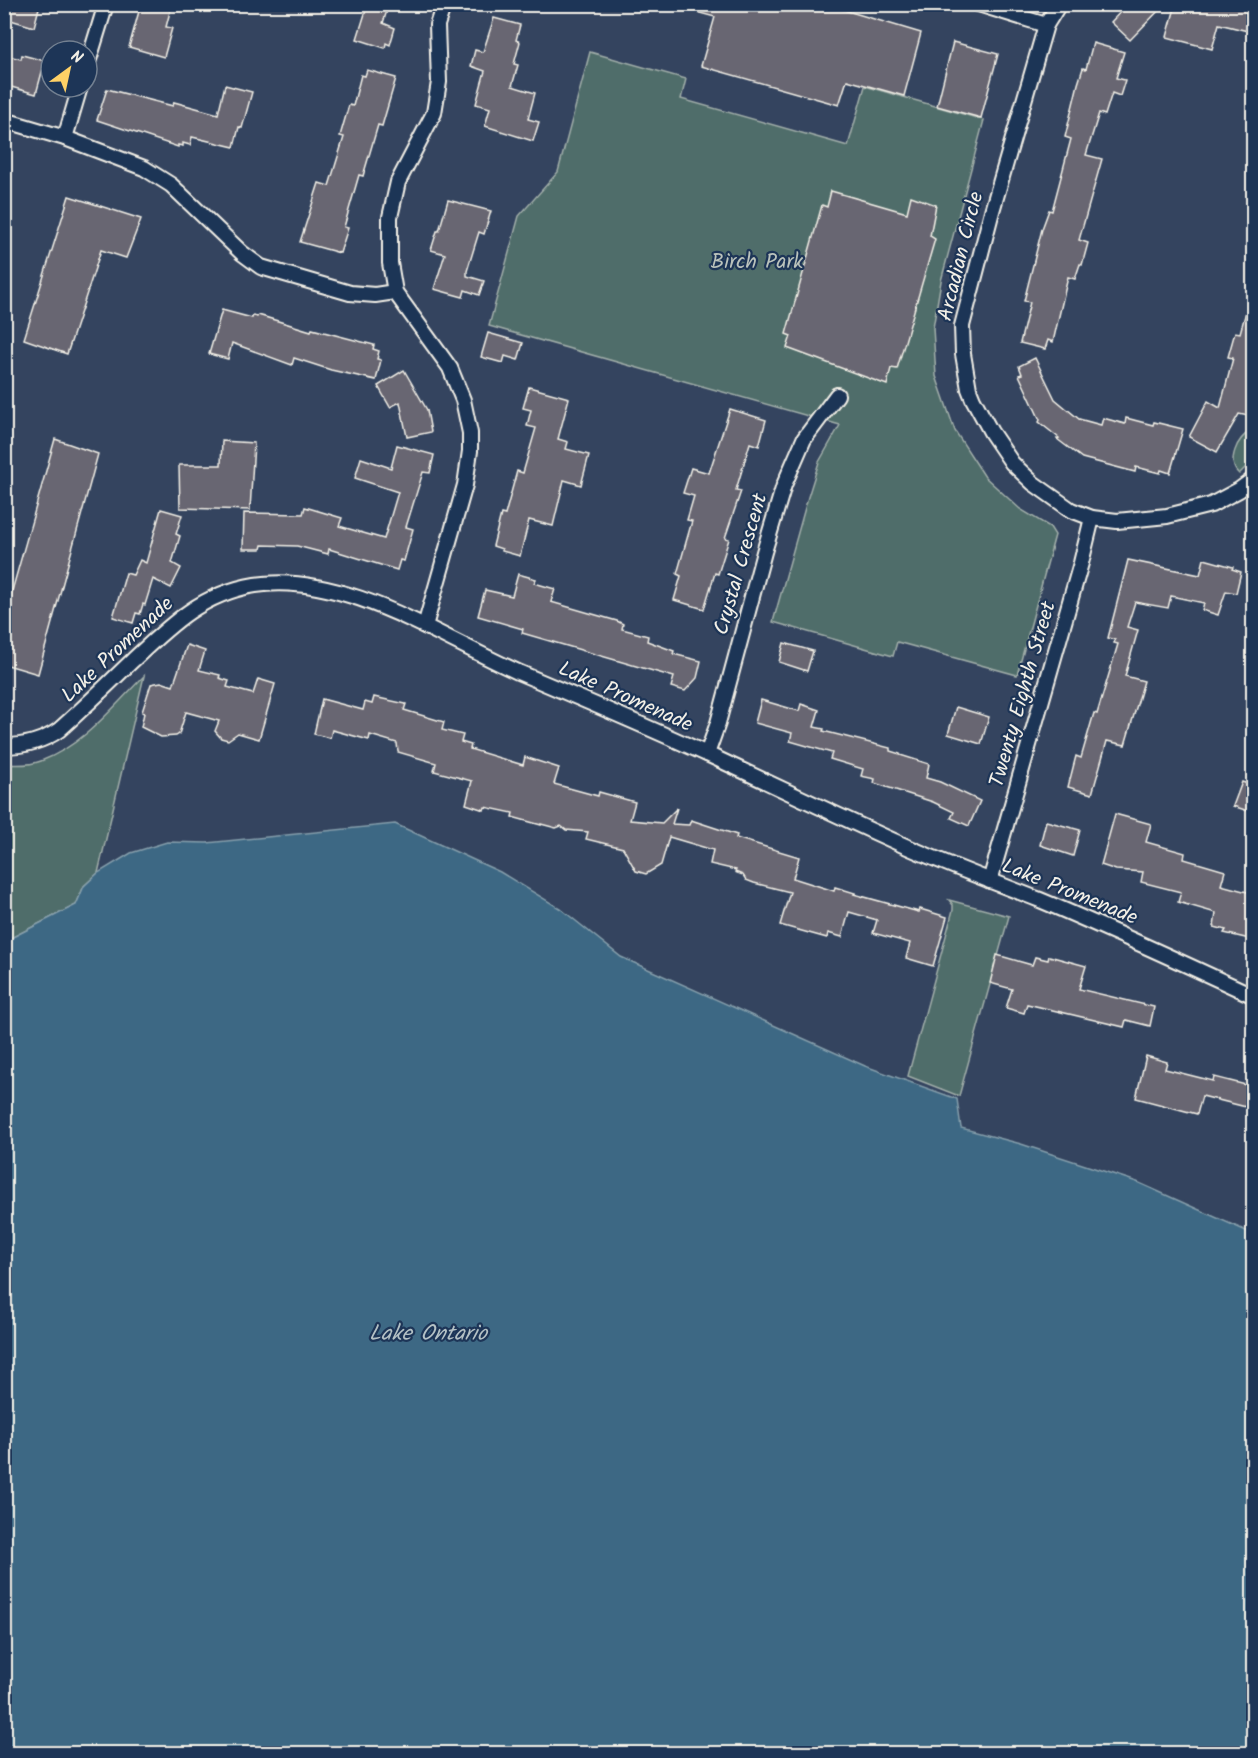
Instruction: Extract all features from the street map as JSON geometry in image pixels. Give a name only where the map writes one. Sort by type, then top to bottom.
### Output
[{"type":"street","points":[[95,39],[106,4]]},
{"type":"street","points":[[425,626],[465,485],[470,433],[463,400],[450,368],[395,292],[390,264],[390,237],[393,198],[398,182],[434,113],[439,82],[437,25],[444,4]]},
{"type":"street","points":[[978,4],[1046,25]]},
{"type":"street","name":"Arcadian Circle","points":[[1059,4],[1046,25],[992,211],[962,326],[963,354],[973,399],[991,432],[1012,463],[1033,483],[1071,510],[1092,518],[1117,521],[1167,516],[1211,505],[1254,479]]},
{"type":"street","points":[[65,138],[76,99]]},
{"type":"street","points":[[4,120],[121,157],[158,176],[171,185],[242,253],[261,267],[350,293],[375,295],[395,292]]},
{"type":"street","name":"Crystal Crescent","points":[[707,754],[718,723],[784,485],[804,439],[837,395]]},
{"type":"street","name":"Twenty Eighth Street","points":[[990,881],[1092,518]]},
{"type":"street","name":"Lake Promenade","points":[[4,747],[29,745],[59,730],[180,617],[201,603],[224,593],[255,585],[320,588],[343,593],[425,626],[515,671],[707,754],[907,847],[1142,944],[1254,996]]},
{"type":"green space","name":"Birch Park","points":[[590,52],[686,79],[681,99],[848,146],[865,86],[984,120],[941,281],[933,328],[936,376],[955,431],[985,477],[1020,509],[1050,527],[1055,535],[1017,675],[897,642],[893,656],[773,622],[819,462],[840,425],[489,326],[519,216],[558,172]]},
{"type":"green space","points":[[1251,431],[1253,432],[1253,460],[1239,474],[1235,469],[1233,457],[1241,439]]},
{"type":"green space","points":[[144,676],[98,873],[84,886],[76,905],[5,941],[4,764],[37,762],[71,745],[97,724]]},
{"type":"green space","points":[[949,900],[1009,916],[959,1096],[908,1076],[953,910],[953,905]]},
{"type":"water","name":"Lake Ontario","points":[[395,824],[500,872],[561,909],[621,957],[865,1066],[957,1099],[961,1128],[1021,1144],[1137,1182],[1253,1234],[1253,1753],[5,1753],[5,941],[76,905],[84,886],[98,873],[131,853],[167,842],[207,843]]},
{"type":"building","points":[[4,4],[40,4],[34,27],[4,18]]},
{"type":"building","points":[[141,4],[172,4],[166,27],[172,28],[164,57],[129,47]]},
{"type":"building","points":[[368,4],[389,4],[383,23],[395,28],[390,45],[386,43],[385,48],[357,39]]},
{"type":"building","points":[[686,4],[824,4],[921,33],[904,96],[847,80],[839,105],[701,66],[715,17],[685,9]]},
{"type":"building","points":[[1128,4],[1165,4],[1130,40],[1111,22]]},
{"type":"building","points":[[1176,4],[1254,4],[1254,24],[1250,24],[1248,31],[1219,24],[1212,49],[1167,37]]},
{"type":"building","points":[[494,18],[520,25],[516,40],[520,42],[514,64],[518,65],[512,86],[535,93],[528,119],[539,122],[533,141],[485,126],[490,108],[476,104],[485,71],[471,66],[475,50],[483,52]]},
{"type":"building","points":[[953,42],[998,54],[981,118],[937,106]]},
{"type":"building","points":[[1093,43],[1124,52],[1116,78],[1125,80],[1120,96],[1112,93],[1105,115],[1099,113],[1086,155],[1102,159],[1079,240],[1088,243],[1082,265],[1080,264],[1075,279],[1068,277],[1053,342],[1048,340],[1045,349],[1020,343],[1030,302],[1024,301],[1042,229],[1049,210],[1052,211],[1071,139],[1065,137],[1078,84],[1083,68],[1086,69]]},
{"type":"building","points":[[4,55],[21,59],[22,55],[39,59],[39,83],[36,94],[4,85]]},
{"type":"building","points":[[367,70],[396,78],[382,126],[378,125],[363,176],[359,175],[344,227],[348,228],[340,253],[300,242],[319,183],[329,186],[344,137],[340,136],[349,105],[353,106],[361,75],[365,76]]},
{"type":"building","points":[[225,85],[252,92],[234,147],[192,137],[190,145],[183,143],[183,146],[178,145],[178,147],[97,120],[107,89],[173,106],[174,102],[218,114]]},
{"type":"building","points":[[831,191],[907,213],[911,196],[936,205],[930,236],[935,239],[897,369],[891,368],[887,385],[787,348],[791,336],[786,334],[822,205],[827,207]]},
{"type":"building","points":[[69,196],[141,219],[126,258],[101,250],[67,354],[24,339]]},
{"type":"building","points":[[448,200],[491,211],[484,234],[479,232],[467,271],[467,276],[484,281],[479,295],[465,290],[463,297],[434,289],[445,254],[431,250]]},
{"type":"building","points":[[1249,301],[1254,302],[1254,417],[1239,414],[1217,452],[1189,437],[1208,401],[1220,408],[1233,358],[1228,357],[1235,332],[1240,333]]},
{"type":"building","points":[[222,310],[252,318],[253,315],[257,317],[258,315],[311,331],[312,329],[374,345],[373,349],[379,351],[377,359],[381,360],[376,380],[331,370],[294,358],[292,365],[232,343],[228,359],[209,354]]},
{"type":"building","points":[[488,333],[523,343],[518,360],[505,356],[503,363],[481,357]]},
{"type":"building","points":[[1035,358],[1055,399],[1079,419],[1101,425],[1103,418],[1125,424],[1126,418],[1183,429],[1170,473],[1136,467],[1135,472],[1082,458],[1057,439],[1059,438],[1039,422],[1019,375],[1022,374],[1019,366]]},
{"type":"building","points":[[404,370],[427,410],[431,432],[407,437],[400,402],[390,407],[378,386]]},
{"type":"building","points":[[529,387],[569,398],[558,439],[568,442],[566,449],[589,455],[581,485],[564,480],[553,526],[529,520],[520,556],[493,546],[501,514],[505,515],[517,471],[523,473],[536,428],[527,426],[531,410],[523,408]]},
{"type":"building","points":[[730,409],[766,420],[759,446],[750,443],[736,490],[741,491],[725,538],[729,539],[704,609],[674,600],[681,576],[677,574],[692,521],[687,520],[694,496],[683,493],[691,468],[709,473]]},
{"type":"building","points":[[55,439],[98,454],[38,674],[4,664],[4,619]]},
{"type":"building","points":[[222,441],[254,443],[250,510],[180,508],[179,465],[221,465]]},
{"type":"building","points":[[397,445],[434,455],[430,473],[423,472],[406,527],[413,529],[404,561],[400,560],[397,570],[329,549],[328,554],[297,546],[262,545],[261,549],[243,549],[244,513],[303,514],[305,507],[342,518],[339,526],[384,539],[398,492],[355,478],[361,458],[391,468]]},
{"type":"building","points":[[161,509],[182,515],[176,534],[180,536],[172,563],[181,568],[171,588],[153,579],[145,605],[143,604],[140,614],[136,613],[133,623],[113,617],[126,573],[133,575],[140,560],[146,563]]},
{"type":"building","points":[[1204,559],[1233,567],[1232,569],[1241,572],[1236,593],[1226,591],[1218,615],[1202,610],[1204,603],[1171,596],[1168,608],[1135,602],[1127,627],[1138,630],[1125,676],[1144,681],[1125,745],[1107,741],[1092,794],[1068,787],[1076,756],[1081,758],[1094,713],[1097,714],[1118,644],[1114,643],[1115,640],[1108,638],[1128,560],[1200,575]]},
{"type":"building","points":[[518,574],[536,579],[534,583],[555,589],[551,602],[617,621],[623,624],[622,629],[648,636],[647,641],[674,651],[673,654],[701,661],[697,678],[685,691],[671,687],[674,677],[522,633],[523,629],[478,616],[485,590],[512,596]]},
{"type":"building","points":[[784,643],[813,651],[807,671],[779,662]]},
{"type":"building","points":[[187,645],[205,651],[199,670],[220,675],[219,678],[229,681],[227,687],[253,694],[258,679],[275,684],[259,739],[238,733],[228,740],[221,738],[215,731],[219,721],[186,712],[179,734],[176,736],[161,737],[141,727],[144,713],[142,712],[151,684],[161,682],[173,686]]},
{"type":"building","points":[[374,697],[406,704],[404,710],[444,722],[442,730],[463,735],[461,742],[471,745],[470,749],[523,765],[525,757],[559,768],[554,784],[598,796],[599,792],[635,802],[630,820],[662,823],[677,808],[672,824],[689,825],[691,820],[737,835],[736,838],[799,857],[793,878],[834,891],[835,887],[919,912],[920,909],[947,917],[933,966],[906,958],[910,943],[873,933],[877,920],[849,912],[842,937],[828,933],[827,938],[780,925],[790,892],[754,883],[746,880],[743,875],[735,872],[736,870],[710,864],[713,850],[669,837],[661,865],[646,874],[636,871],[623,848],[586,839],[588,832],[566,830],[561,826],[556,828],[541,825],[512,817],[513,813],[485,807],[484,810],[466,804],[472,781],[434,771],[436,763],[398,752],[397,743],[370,735],[369,740],[332,730],[330,738],[314,734],[322,699],[363,710],[365,702],[372,704]]},
{"type":"building","points":[[761,700],[799,711],[801,704],[819,710],[814,727],[890,748],[890,751],[929,764],[926,778],[940,782],[980,801],[969,826],[951,818],[954,812],[933,802],[874,783],[875,779],[861,776],[863,769],[830,759],[832,753],[790,741],[792,733],[755,723]]},
{"type":"building","points":[[956,707],[989,717],[981,744],[948,734]]},
{"type":"building","points":[[1242,782],[1254,786],[1254,813],[1233,806]]},
{"type":"building","points":[[1115,814],[1151,824],[1146,842],[1185,853],[1184,859],[1225,871],[1221,885],[1251,893],[1250,896],[1254,897],[1254,940],[1224,933],[1226,930],[1214,927],[1216,913],[1178,902],[1181,892],[1141,882],[1143,872],[1116,870],[1101,865]]},
{"type":"building","points":[[1046,821],[1080,830],[1073,856],[1040,845]]},
{"type":"building","points":[[997,955],[1032,965],[1035,957],[1048,960],[1049,956],[1086,966],[1079,989],[1154,1007],[1150,1026],[1126,1020],[1124,1027],[1027,1004],[1024,1013],[1006,1008],[1012,989],[990,983]]},
{"type":"building","points":[[1146,1056],[1167,1062],[1165,1069],[1213,1081],[1214,1077],[1254,1087],[1254,1109],[1202,1096],[1197,1114],[1136,1098]]}]
